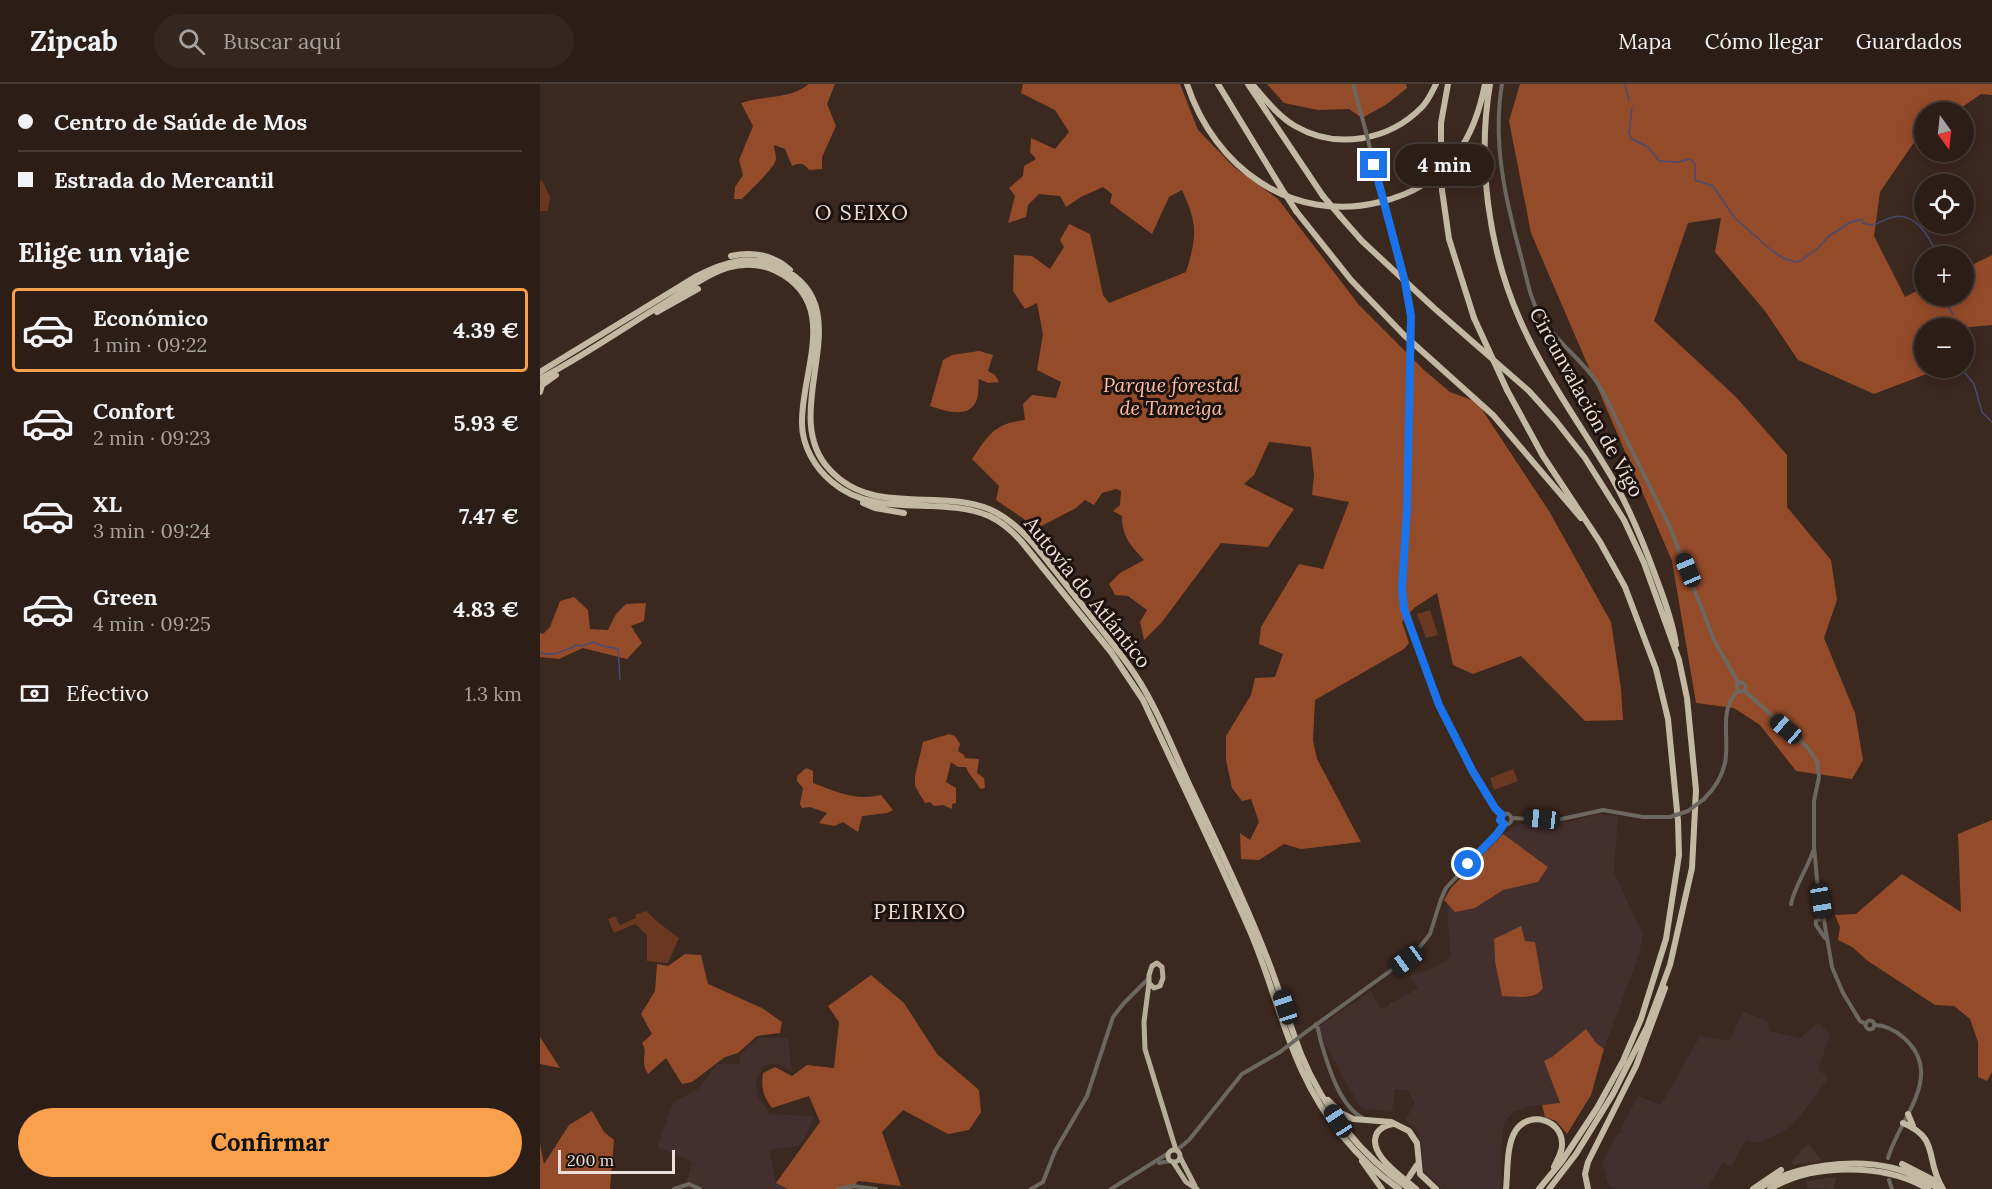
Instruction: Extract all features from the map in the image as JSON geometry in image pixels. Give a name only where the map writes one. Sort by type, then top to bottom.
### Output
[{"type":"highway","points":[[1187,84],[1205,127],[1221,150],[1244,172],[1281,194],[1313,204],[1342,207],[1389,200],[1408,193],[1434,178],[1449,164],[1468,136],[1477,116],[1485,84]]},
{"type":"highway","points":[[1218,84],[1296,211],[1359,288],[1404,335],[1493,415],[1600,542]]},
{"type":"highway","points":[[1248,84],[1323,196],[1362,241],[1529,391],[1585,459],[1624,520],[1644,563],[1679,660],[1687,698],[1696,790],[1692,868],[1663,998],[1640,1058],[1588,1162],[1586,1174],[1588,1189]]},
{"type":"highway","points":[[1252,84],[1273,108],[1295,126],[1323,137],[1347,140],[1366,138],[1403,123],[1423,106],[1436,84]]},
{"type":"highway","points":[[1448,84],[1441,123],[1441,154],[1442,190],[1449,239],[1474,318],[1507,390],[1543,456],[1600,542],[1625,587],[1656,669],[1668,719],[1678,821],[1679,855],[1666,939],[1641,1019],[1623,1061],[1597,1108],[1562,1161],[1539,1189]]},
{"type":"highway","name":"Circunvalación de Vigo","points":[[1490,84],[1485,135],[1486,187],[1504,277],[1520,319],[1551,378],[1611,477],[1638,530],[1666,603],[1679,660]]},
{"type":"highway","points":[[731,256],[758,255],[773,258],[784,264],[802,284]]},
{"type":"highway","name":"Autovía do Atlántico","points":[[540,379],[680,293],[721,264],[752,259],[771,263],[787,271],[802,284],[814,304],[820,332],[809,407],[810,426],[814,445],[829,470],[849,486],[878,496],[964,503],[988,509],[1015,526],[1061,579],[1151,703],[1252,920],[1302,1056],[1320,1092],[1338,1121],[1357,1143],[1395,1179],[1410,1189]]},
{"type":"highway","name":"Autovía do Atlántico","points":[[697,282],[729,268],[753,265],[774,270],[785,276],[803,294],[810,307],[814,327],[814,345],[803,405],[804,438],[814,461],[833,483],[846,492],[870,501],[962,509],[992,517],[1022,541],[1114,649]]},
{"type":"highway","points":[[680,293],[697,282]]},
{"type":"highway","name":"Autovía do Atlántico","points":[[540,372],[680,293]]},
{"type":"highway","points":[[548,397],[540,391],[542,385],[582,354]]},
{"type":"highway","points":[[833,483],[854,500],[875,508],[904,513]]},
{"type":"highway","points":[[1029,533],[1046,561]]},
{"type":"highway","points":[[1061,579],[1073,588]]},
{"type":"highway","name":"Autovía do Atlántico","points":[[1126,667],[1251,933],[1302,1072],[1331,1121],[1353,1149],[1399,1189]]},
{"type":"highway","points":[[1549,1189],[1576,1154],[1618,1085],[1647,1027],[1670,965]]},
{"type":"highway","points":[[1148,1002],[1151,986]]},
{"type":"highway","points":[[1151,986],[1144,1022],[1145,1049],[1171,1133],[1171,1162],[1186,1182],[1196,1188]]},
{"type":"highway","points":[[1320,1092],[1346,1117],[1372,1122],[1391,1122],[1409,1131],[1418,1149],[1418,1170],[1436,1189]]},
{"type":"highway","points":[[1908,1114],[1914,1126],[1929,1142],[1932,1165],[1940,1187]]},
{"type":"highway","points":[[1506,1189],[1513,1136],[1517,1128],[1526,1121],[1544,1119],[1554,1125],[1560,1134],[1562,1145],[1552,1172]]},
{"type":"highway","points":[[1904,1123],[1914,1126]]},
{"type":"highway","points":[[1400,1125],[1391,1124],[1380,1130],[1376,1136],[1375,1146],[1382,1159],[1416,1189]]},
{"type":"highway","points":[[1353,1149],[1381,1186]]},
{"type":"highway","points":[[1172,1151],[1180,1157],[1196,1188]]},
{"type":"highway","points":[[1171,1162],[1180,1157]]},
{"type":"highway","points":[[1418,1158],[1410,1176],[1415,1173],[1422,1176]]},
{"type":"highway","points":[[1759,1189],[1777,1178],[1795,1172],[1864,1164],[1893,1167],[1940,1187]]},
{"type":"highway","points":[[1902,1164],[1940,1187]]},
{"type":"highway","points":[[1753,1189],[1781,1170]]},
{"type":"highway","points":[[1770,1189],[1800,1176],[1834,1171],[1866,1170],[1900,1176],[1928,1189]]},
{"type":"street","points":[[1353,84],[1409,304],[1411,330],[1407,509],[1402,588],[1404,609],[1439,705],[1472,770],[1495,808],[1502,815]]},
{"type":"street","points":[[1502,84],[1498,120],[1502,174],[1513,227],[1534,302],[1542,319],[1591,374],[1609,402],[1670,527],[1714,640],[1739,684],[1738,691],[1730,700],[1728,708],[1723,770],[1716,785],[1704,800],[1688,811],[1670,817],[1643,817],[1602,810],[1557,820],[1511,818],[1508,814],[1502,815]]},
{"type":"street","points":[[1739,684],[1745,685],[1745,691]]},
{"type":"street","points":[[1738,691],[1745,691],[1808,748],[1816,762],[1819,777],[1814,801],[1816,874],[1832,967],[1838,985],[1860,1021],[1866,1024],[1866,1028],[1870,1030],[1874,1025],[1887,1027],[1901,1035],[1913,1048],[1918,1059],[1920,1088],[1888,1158]]},
{"type":"street","points":[[1502,815],[1500,820],[1504,824]]},
{"type":"street","points":[[1111,1189],[1189,1140],[1242,1074],[1280,1052],[1397,968],[1423,946],[1430,934],[1446,888],[1504,824],[1510,823],[1511,818]]},
{"type":"street","points":[[1791,904],[1794,892],[1808,868],[1814,847]]},
{"type":"street","points":[[1824,918],[1816,921],[1816,925],[1827,941]]},
{"type":"street","points":[[1820,931],[1826,930]]},
{"type":"street","points":[[1031,1189],[1043,1182],[1055,1152],[1085,1102],[1113,1017],[1140,988],[1151,986]]},
{"type":"street","points":[[1140,988],[1151,986]]},
{"type":"street","points":[[1316,1024],[1322,1045],[1348,1107],[1354,1114],[1372,1122]]},
{"type":"street","points":[[1155,1163],[1171,1162]]},
{"type":"street","points":[[1889,1180],[1892,1189]]},
{"type":"street","points":[[674,1189],[689,1184],[699,1189]]},
{"type":"street","points":[[838,1189],[854,1186],[876,1189]]},
{"type":"shaded area","points":[[542,180],[550,197],[548,211],[540,211],[540,181]]},
{"type":"shaded area","points":[[1430,610],[1438,635],[1426,638],[1417,614]]},
{"type":"shaded area","points":[[1513,769],[1518,781],[1494,790],[1490,778]]},
{"type":"shaded area","points":[[1598,814],[1618,817],[1614,872],[1643,935],[1639,955],[1604,1049],[1596,1043],[1544,1061],[1560,1104],[1530,1106],[1513,1112],[1504,1123],[1501,1189],[1442,1189],[1423,1169],[1418,1131],[1405,1120],[1415,1103],[1407,1090],[1395,1089],[1392,1112],[1364,1109],[1344,1079],[1317,1028],[1371,991],[1380,1009],[1418,988],[1410,976],[1434,968],[1450,957],[1447,906],[1455,912],[1474,908],[1503,890],[1538,882],[1548,867],[1503,834],[1513,827],[1529,822],[1551,824]]},
{"type":"shaded area","points":[[646,911],[679,938],[668,963],[647,961],[647,935],[635,924],[614,933],[608,919],[615,916],[620,925]]},
{"type":"shaded area","points":[[1743,1011],[1768,1022],[1769,1031],[1800,1038],[1818,1022],[1830,1035],[1818,1070],[1829,1077],[1799,1118],[1783,1132],[1757,1143],[1746,1140],[1731,1166],[1723,1162],[1707,1189],[1615,1189],[1608,1184],[1602,1162],[1616,1136],[1621,1132],[1638,1096],[1661,1105],[1700,1036],[1730,1041]]},
{"type":"shaded area","points":[[758,1038],[788,1038],[792,1072],[777,1063],[763,1066],[756,1082],[758,1096],[770,1114],[814,1116],[799,1146],[769,1150],[776,1183],[788,1189],[684,1189],[692,1162],[657,1147],[673,1102],[698,1089],[717,1064],[739,1064],[741,1054]]},
{"type":"shaded area","points":[[1808,1143],[1822,1161],[1794,1165],[1791,1162]]},
{"type":"shaded area","points":[[1836,1177],[1834,1189],[1807,1188],[1806,1181]]},
{"type":"green space","points":[[809,84],[835,84],[827,104],[836,126],[822,157],[822,169],[809,170],[801,164],[792,166],[785,149],[774,145],[775,163],[742,199],[734,199],[735,187],[743,175],[739,160],[753,126],[741,103],[793,93]]},
{"type":"green space","name":"Parque forestal de Tameiga","points":[[1023,84],[1180,84],[1198,130],[1234,167],[1278,199],[1359,305],[1424,370],[1450,392],[1477,402],[1549,511],[1611,622],[1623,720],[1585,721],[1521,656],[1473,674],[1453,665],[1437,593],[1414,608],[1402,622],[1409,643],[1404,649],[1315,700],[1313,740],[1317,759],[1361,842],[1301,849],[1284,844],[1259,860],[1241,859],[1240,833],[1250,840],[1259,822],[1251,799],[1242,801],[1232,788],[1226,760],[1226,736],[1251,695],[1255,678],[1275,677],[1283,654],[1259,644],[1261,627],[1299,564],[1323,569],[1349,502],[1312,495],[1314,475],[1311,447],[1269,442],[1254,475],[1244,484],[1294,509],[1268,547],[1221,543],[1162,622],[1144,640],[1140,622],[1147,610],[1128,596],[1115,595],[1109,584],[1120,573],[1144,560],[1128,540],[1123,529],[1122,516],[1113,511],[1120,505],[1121,491],[1116,489],[1102,493],[1094,505],[1085,500],[1076,508],[1032,531],[1024,519],[996,500],[999,486],[972,459],[993,432],[1006,424],[1025,420],[1023,404],[1032,395],[1056,398],[1061,382],[1037,370],[1043,334],[1037,303],[1025,309],[1013,291],[1014,255],[1032,256],[1050,269],[1064,247],[1060,240],[1069,224],[1090,234],[1103,295],[1109,303],[1186,272],[1194,239],[1191,213],[1182,190],[1169,197],[1152,234],[1110,203],[1112,194],[1103,187],[1066,207],[1060,196],[1039,194],[1028,205],[1026,217],[1008,223],[1015,196],[1009,188],[1023,176],[1024,166],[1036,159],[1030,152],[1031,138],[1055,149],[1069,132],[1055,110],[1021,93]]},
{"type":"green space","points":[[1267,84],[1406,84],[1407,88],[1387,104],[1362,118],[1349,109],[1318,110],[1284,103]]},
{"type":"green space","points":[[1520,84],[1992,84],[1992,95],[1981,94],[1969,102],[1914,102],[1914,142],[1880,192],[1874,236],[1905,297],[1914,292],[1914,306],[1974,306],[1974,264],[1992,255],[1992,325],[1974,327],[1974,318],[1914,318],[1914,378],[1916,378],[1874,394],[1798,360],[1765,311],[1715,252],[1721,218],[1688,223],[1654,321],[1736,397],[1787,455],[1787,507],[1831,560],[1837,600],[1824,638],[1855,713],[1863,760],[1852,779],[1796,771],[1760,725],[1734,708],[1696,703],[1672,561],[1531,233],[1509,121]]},
{"type":"green space","points":[[979,351],[993,355],[988,371],[995,375],[999,382],[988,383],[979,379],[977,399],[969,410],[950,412],[930,406],[943,360],[952,355]]},
{"type":"green space","points":[[574,597],[588,610],[590,629],[608,630],[616,614],[626,604],[646,603],[644,621],[631,626],[642,643],[627,659],[583,648],[559,659],[540,657],[540,633],[543,634],[550,627],[560,601]]},
{"type":"green space","points":[[949,734],[955,736],[960,744],[958,751],[965,758],[979,759],[977,773],[984,778],[985,788],[980,789],[966,767],[958,767],[951,762],[946,782],[956,788],[956,803],[952,804],[952,809],[943,805],[934,806],[930,802],[925,803],[915,786],[923,742]]},
{"type":"green space","points":[[806,768],[813,771],[813,783],[854,796],[881,795],[893,810],[887,813],[862,816],[858,832],[843,822],[834,826],[819,823],[827,813],[810,807],[802,808],[800,804],[803,788],[797,781],[797,776]]},
{"type":"green space","points":[[1992,820],[1992,1072],[1987,1081],[1978,1077],[1978,1042],[1970,1019],[1954,1006],[1935,1005],[1868,961],[1852,947],[1838,940],[1840,927],[1835,915],[1856,914],[1902,874],[1961,912],[1958,834]]},
{"type":"green space","points":[[1503,834],[1548,867],[1538,882],[1503,890],[1475,908],[1455,912],[1444,900],[1451,888]]},
{"type":"green space","points":[[1521,926],[1525,941],[1535,942],[1543,988],[1530,996],[1502,996],[1495,961],[1494,939]]},
{"type":"green space","points":[[685,954],[701,955],[708,984],[762,1008],[782,1022],[780,1033],[757,1036],[738,1053],[725,1057],[692,1082],[682,1084],[666,1058],[648,1074],[645,1069],[645,1051],[642,1043],[652,1034],[641,1014],[655,991],[657,964],[668,966]]},
{"type":"green space","points":[[871,975],[904,1003],[937,1054],[979,1090],[981,1112],[969,1130],[948,1134],[903,1110],[882,1132],[901,1186],[858,1181],[852,1189],[788,1189],[776,1183],[820,1122],[809,1096],[772,1108],[763,1091],[763,1073],[775,1067],[792,1076],[807,1065],[834,1068],[839,1022],[828,1006]]},
{"type":"green space","points":[[1586,1029],[1596,1043],[1604,1049],[1591,1095],[1567,1134],[1556,1121],[1545,1117],[1542,1105],[1560,1103],[1544,1061]]},
{"type":"green space","points":[[540,1037],[560,1068],[540,1064]]},
{"type":"green space","points":[[592,1111],[604,1132],[614,1140],[610,1189],[540,1189],[540,1144],[544,1164],[569,1125]]},
{"type":"waterway","points":[[1625,84],[1629,101]]},
{"type":"waterway","points":[[1632,108],[1629,133],[1632,139],[1648,147],[1659,161],[1679,162],[1690,159],[1695,164],[1695,180],[1713,186],[1734,217],[1783,258],[1795,262],[1800,261],[1818,248],[1829,236],[1849,223],[1862,219],[1863,223],[1874,224],[1899,216],[1914,221],[1926,234],[1932,246]]},
{"type":"waterway","points":[[1949,306],[1953,315]]},
{"type":"waterway","points":[[1969,378],[1974,384],[1982,412],[1992,422]]},
{"type":"waterway","points":[[540,652],[552,654],[575,645],[583,646],[594,642],[618,649],[620,679]]},
{"type":"district","name":"O SEIXO","points":[[862,212]]},
{"type":"district","name":"PEIRIXO","points":[[920,911]]},
{"type":"route","points":[[1374,165],[1405,282],[1411,316],[1407,509],[1402,599],[1406,618],[1439,705],[1472,770],[1495,808],[1502,815],[1500,820],[1504,824],[1468,864]]}]
